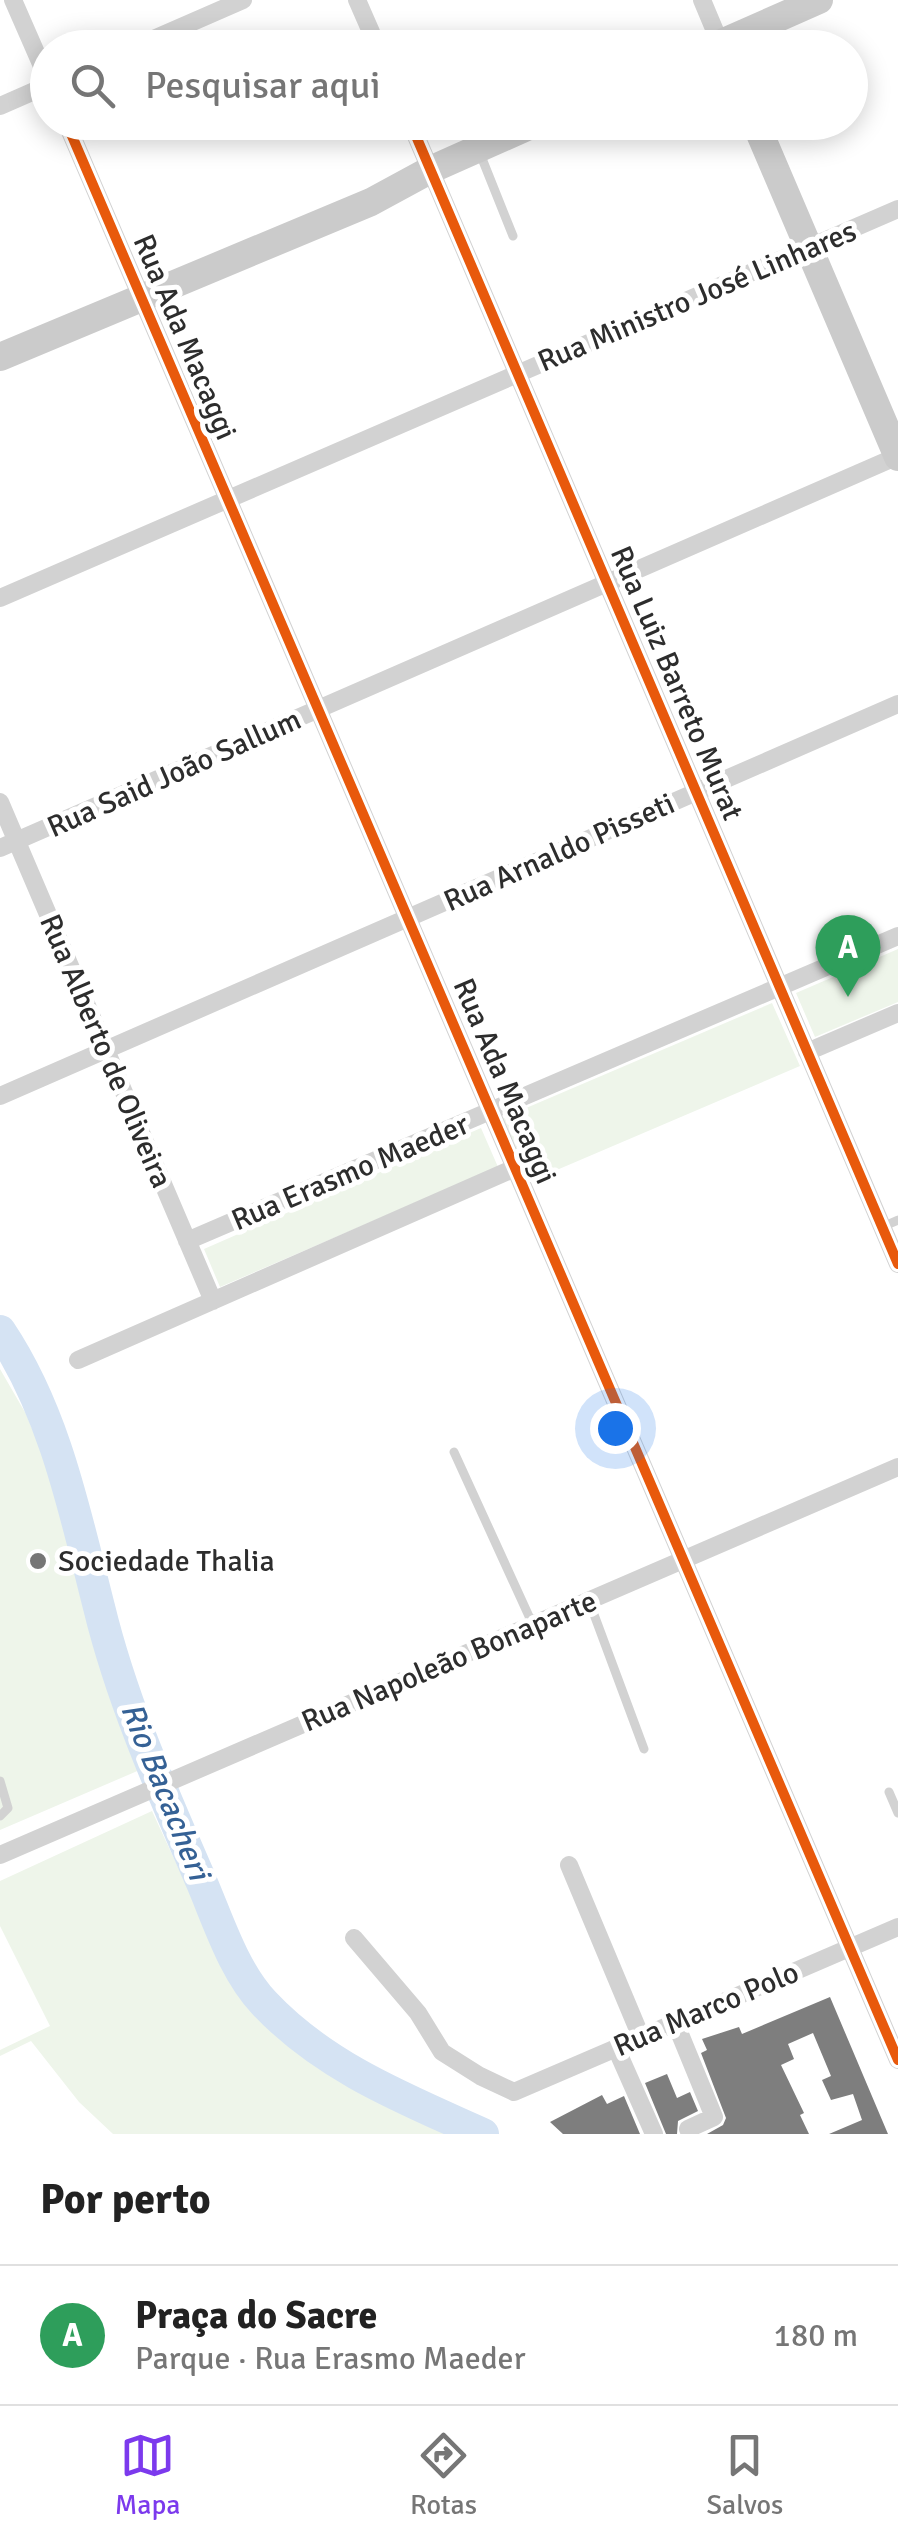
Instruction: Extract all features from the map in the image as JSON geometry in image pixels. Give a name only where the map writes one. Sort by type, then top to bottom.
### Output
[{"type":"street","points":[[13,0],[30,40]]},
{"type":"street","points":[[174,30],[242,0]]},
{"type":"street","points":[[357,0],[370,30]]},
{"type":"street","points":[[702,0],[712,30]]},
{"type":"street","points":[[753,30],[819,0]]},
{"type":"street","points":[[0,106],[30,91]]},
{"type":"street","name":"Rua Ada Macaggi","points":[[74,140],[898,2060]]},
{"type":"street","name":"Rua Luiz Barreto Murat","points":[[418,140],[807,1052],[890,1224],[898,1264]]},
{"type":"street","points":[[0,358],[140,296],[234,246],[360,191],[430,170],[498,140]]},
{"type":"street","points":[[762,140],[898,457]]},
{"type":"street","name":"Rua Ministro José Linhares","points":[[0,598],[898,209]]},
{"type":"street","name":"Rua Said João Sallum","points":[[8,845],[898,457]]},
{"type":"street","name":"Rua Arnaldo Pisseti","points":[[0,1096],[898,704]]},
{"type":"street","name":"Rua Alberto de Oliveira","points":[[0,802],[8,845],[106,1050],[213,1300]]},
{"type":"street","name":"Rua Erasmo Maeder","points":[[188,1242],[898,936]]},
{"type":"street","points":[[807,1052],[898,1012]]},
{"type":"street","points":[[78,1360],[515,1168]]},
{"type":"street","name":"Rua Napoleão Bonaparte","points":[[0,1855],[898,1467]]},
{"type":"street","points":[[569,1865],[640,2037]]},
{"type":"street","name":"Rua Marco Polo","points":[[354,1938],[418,2013],[442,2052],[514,2092],[898,1926]]},
{"type":"street","points":[[675,2022],[714,2117],[688,2128]]},
{"type":"street","points":[[616,2048],[654,2134]]},
{"type":"lane","points":[[478,149],[513,236]]},
{"type":"lane","points":[[454,1452],[533,1625]]},
{"type":"lane","points":[[589,1600],[644,1749]]},
{"type":"lane","points":[[0,1781],[8,1808],[0,1816]]},
{"type":"lane","points":[[889,1792],[898,1813]]},
{"type":"shaded area","points":[[898,949],[898,1002],[815,1037],[796,993]]},
{"type":"shaded area","points":[[772,1003],[800,1066],[531,1181],[503,1118]]},
{"type":"shaded area","points":[[481,1128],[498,1167],[220,1287],[204,1249]]},
{"type":"shaded area","name":"Sociedade Thalia","points":[[0,1369],[26,1414],[66,1510],[86,1613],[142,1769],[0,1830]]},
{"type":"shaded area","points":[[152,1811],[225,1969],[365,2087],[469,2134],[113,2134],[79,2102],[31,2041],[0,2056],[0,2050],[50,2026],[0,1926],[0,1881]]},
{"type":"building","points":[[830,1997],[888,2134],[829,2134],[862,2120],[853,2094],[831,2100],[822,2080],[831,2076],[813,2033],[788,2044],[794,2059],[781,2065],[804,2113],[800,2115],[809,2134],[707,2134],[723,2125],[726,2118],[701,2053],[707,2050],[702,2039],[739,2027],[742,2034]]},
{"type":"building","points":[[667,2074],[677,2098],[690,2092],[698,2111],[678,2121],[677,2134],[666,2134],[645,2083]]},
{"type":"building","points":[[602,2095],[607,2104],[624,2096],[640,2134],[563,2134],[550,2122]]},
{"type":"waterway","name":"Rio Bacacheri","points":[[0,1331],[49,1430],[131,1712],[221,1930],[244,1976],[264,2003],[313,2046],[395,2094],[483,2134]]},
{"type":"cycle path","points":[[74,140],[898,2060]]},
{"type":"cycle path","points":[[418,140],[898,1264]]},
{"type":"place","name":"Praça do Sacre","points":[[848,997]]},
{"type":"place","name":"Sociedade Thalia","points":[[38,1561]]}]
